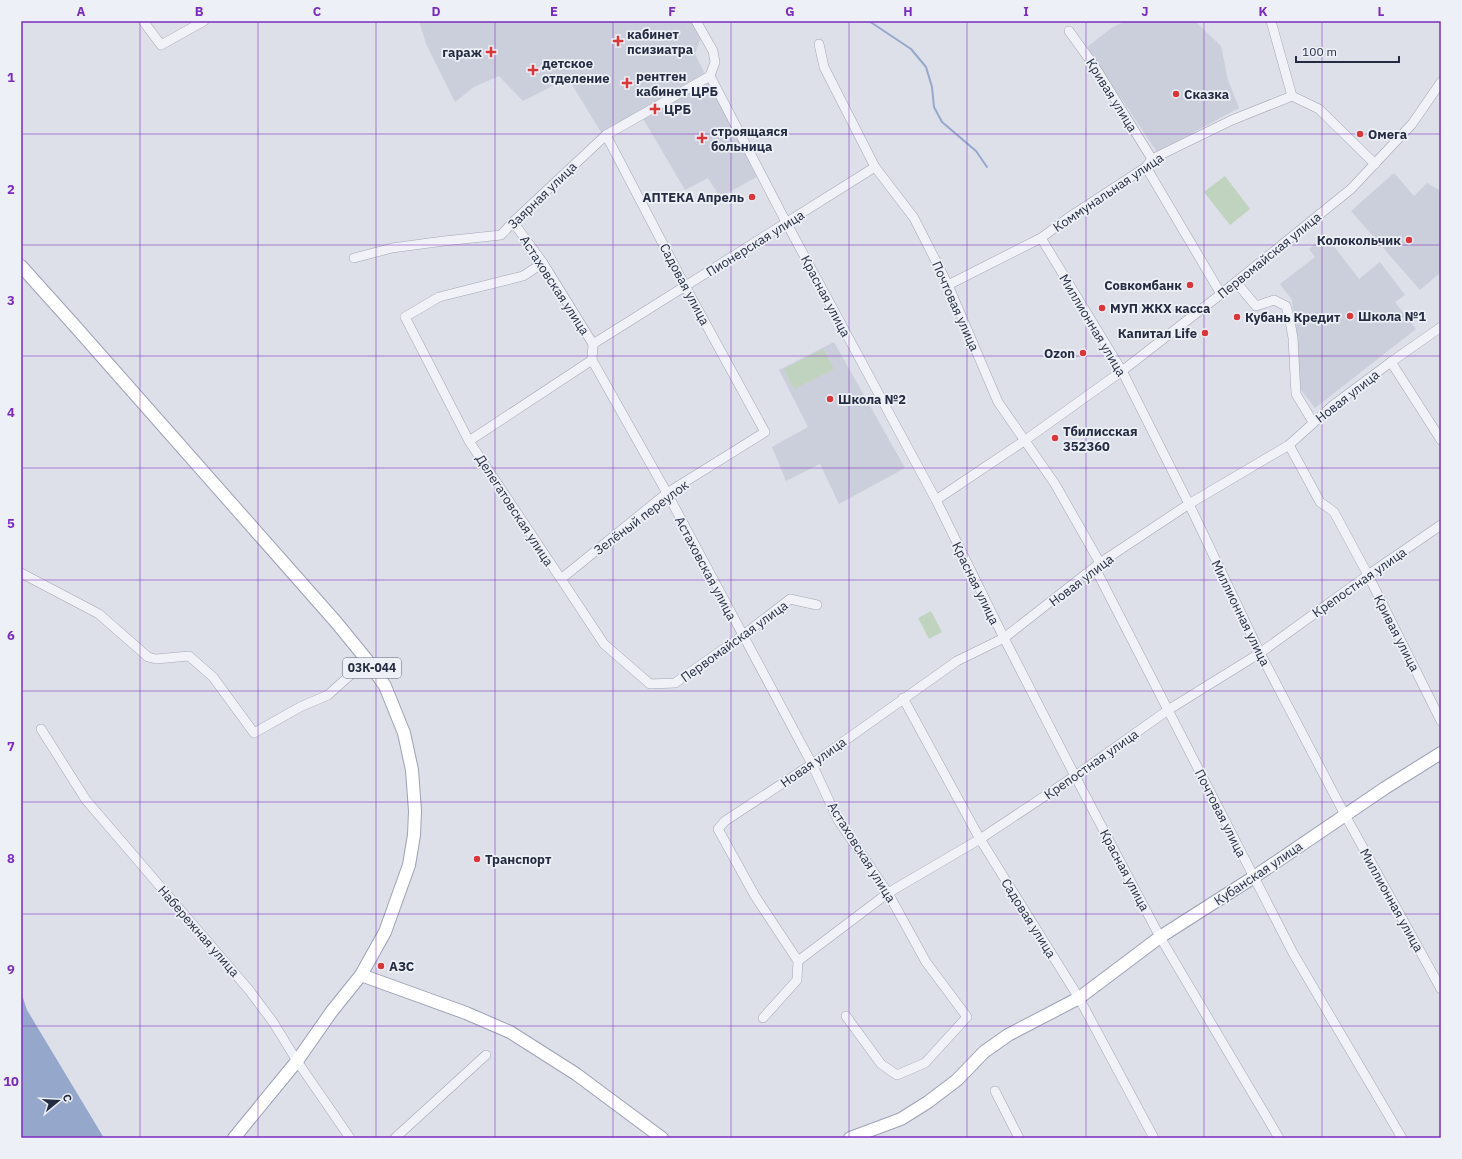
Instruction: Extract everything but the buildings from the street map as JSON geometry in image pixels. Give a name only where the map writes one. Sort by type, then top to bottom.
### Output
[{"type":"main road","name":"03К-044","points":[[21,266],[90,342],[336,622],[367,660],[385,686],[404,734],[412,770],[415,811],[414,835],[409,865],[385,932],[361,975],[332,1011],[297,1061],[234,1138]]},
{"type":"main road","name":"Кубанская улица","points":[[850,1138],[901,1119],[928,1102],[957,1080],[984,1052],[1008,1035],[1079,998],[1160,937],[1254,877],[1385,788],[1441,753]]},
{"type":"main road","points":[[361,975],[466,1013],[510,1032],[576,1074],[662,1138]]},
{"type":"street","points":[[143,21],[162,45],[204,21]]},
{"type":"street","points":[[696,21],[713,51],[715,62],[710,76]]},
{"type":"street","points":[[1271,21],[1292,96],[1319,109],[1375,164]]},
{"type":"street","name":"Кривая улица","points":[[1069,31],[1095,68],[1152,159]]},
{"type":"street","name":"Почтовая улица","points":[[819,44],[824,67],[876,167],[914,218],[948,285],[998,402],[1055,484],[1098,566],[1168,710],[1293,953],[1402,1138]]},
{"type":"street","name":"Заярная улица","points":[[354,258],[392,248],[501,235],[512,222],[606,135],[710,76]]},
{"type":"street","name":"Красная улица","points":[[710,76],[786,222],[936,500],[1004,638],[1160,937],[1279,1138]]},
{"type":"street","name":"Первомайская улица","points":[[936,500],[1024,441],[1122,371],[1352,189],[1412,124],[1441,82]]},
{"type":"street","name":"Коммунальная улица","points":[[948,285],[1041,238],[1068,218],[1146,167],[1152,159],[1232,120],[1292,96]]},
{"type":"street","name":"Садовая улица","points":[[606,135],[685,286],[765,432]]},
{"type":"street","name":"Пионерская улица","points":[[593,344],[876,167]]},
{"type":"street","points":[[1146,167],[1221,294]]},
{"type":"street","name":"Астаховская улица","points":[[512,222],[543,263],[593,344],[592,360],[667,494],[812,764],[838,820],[888,893],[926,962],[967,1017],[925,1062],[897,1074],[881,1064],[846,1016]]},
{"type":"street","name":"Миллионная улица","points":[[1041,238],[1122,371],[1189,504],[1260,653],[1345,815],[1441,989]]},
{"type":"street","name":"Делегатовская улица","points":[[543,263],[523,276],[439,297],[405,317],[470,441],[604,644],[650,684]]},
{"type":"street","points":[[1236,282],[1256,306],[1274,300],[1286,306],[1293,338],[1296,394],[1313,422]]},
{"type":"street","name":"Новая улица","points":[[798,961],[755,896],[718,829],[725,821],[812,764],[903,698],[958,661],[1004,638],[1098,566],[1189,504],[1289,445],[1313,422],[1391,362],[1441,327]]},
{"type":"street","points":[[470,441],[592,360]]},
{"type":"street","points":[[1391,362],[1441,440]]},
{"type":"street","name":"Зелёный переулок","points":[[561,579],[667,494],[765,432]]},
{"type":"street","name":"Кривая улица","points":[[1289,445],[1320,502],[1334,512],[1368,575],[1441,721]]},
{"type":"street","name":"Крепостная улица","points":[[798,961],[888,893],[980,839],[1075,776],[1168,710],[1260,653],[1368,575],[1441,526]]},
{"type":"street","points":[[21,573],[99,614],[148,657],[156,659],[189,656],[213,677],[254,733],[300,707],[328,695],[367,660]]},
{"type":"street","name":"Первомайская улица","points":[[650,684],[675,683],[742,636],[790,599],[817,605]]},
{"type":"street","name":"Садовая улица","points":[[903,698],[980,839],[1079,998],[1154,1138]]},
{"type":"street","name":"Набережная улица","points":[[41,729],[86,800],[249,990],[273,1022],[297,1061],[350,1138]]},
{"type":"street","points":[[763,1018],[797,980],[798,961]]},
{"type":"street","points":[[395,1138],[486,1055]]},
{"type":"street","points":[[995,1091],[1020,1138]]},
{"type":"shaded area","name":"ЦРБ","points":[[419,21],[693,21],[701,37],[695,54],[757,177],[720,197],[708,178],[685,190],[642,117],[602,134],[568,78],[523,101],[499,76],[474,87],[455,102],[426,44]]},
{"type":"shaded area","name":"Сказка","points":[[1126,21],[1195,21],[1221,46],[1228,80],[1239,108],[1157,152],[1087,47],[1113,27]]},
{"type":"shaded area","name":"Колокольчик","points":[[1394,173],[1414,196],[1427,183],[1441,191],[1441,272],[1420,290],[1351,211]]},
{"type":"shaded area","name":"Школа №1","points":[[1326,236],[1359,279],[1380,262],[1405,295],[1395,302],[1416,329],[1315,408],[1301,390],[1292,300],[1280,284],[1315,257],[1309,249]]},
{"type":"shaded area","name":"Школа №2","points":[[834,342],[905,468],[839,504],[820,464],[786,481],[772,447],[808,427],[779,370]]},
{"type":"green space","points":[[1225,176],[1250,209],[1230,225],[1204,192]]},
{"type":"green space","points":[[823,349],[834,369],[794,389],[784,369]]},
{"type":"green space","points":[[931,611],[942,632],[929,639],[918,618]]},
{"type":"water","points":[[21,992],[27,1010],[104,1138],[21,1138]]},
{"type":"waterway","points":[[869,21],[911,49],[926,67],[932,87],[934,107],[942,122],[976,151],[987,167]]},
{"type":"place","name":"кабинет псизиатра","points":[[618,41]]},
{"type":"place","name":"гараж","points":[[491,52]]},
{"type":"place","name":"детское отделение","points":[[533,70]]},
{"type":"place","name":"рентген кабинет ЦРБ","points":[[627,83]]},
{"type":"place","name":"Сказка","points":[[1176,94]]},
{"type":"place","name":"ЦРБ","points":[[655,109]]},
{"type":"place","name":"Омега","points":[[1360,134]]},
{"type":"place","name":"строящаяся больница","points":[[702,138]]},
{"type":"place","name":"АПТЕКА Апрель","points":[[752,197]]},
{"type":"place","name":"Колокольчик","points":[[1409,240]]},
{"type":"place","name":"Совкомбанк","points":[[1190,285]]},
{"type":"place","name":"МУП ЖКХ касса","points":[[1102,308]]},
{"type":"place","name":"Школа №1","points":[[1350,316]]},
{"type":"place","name":"Кубань Кредит","points":[[1237,317]]},
{"type":"place","name":"Капитал Life","points":[[1205,333]]},
{"type":"place","name":"Ozon","points":[[1083,353]]},
{"type":"place","name":"Школа №2","points":[[830,399]]},
{"type":"place","name":"Тбилисская 352360","points":[[1055,438]]},
{"type":"place","name":"Транспорт","points":[[477,859]]},
{"type":"place","name":"АЗС","points":[[381,966]]}]
